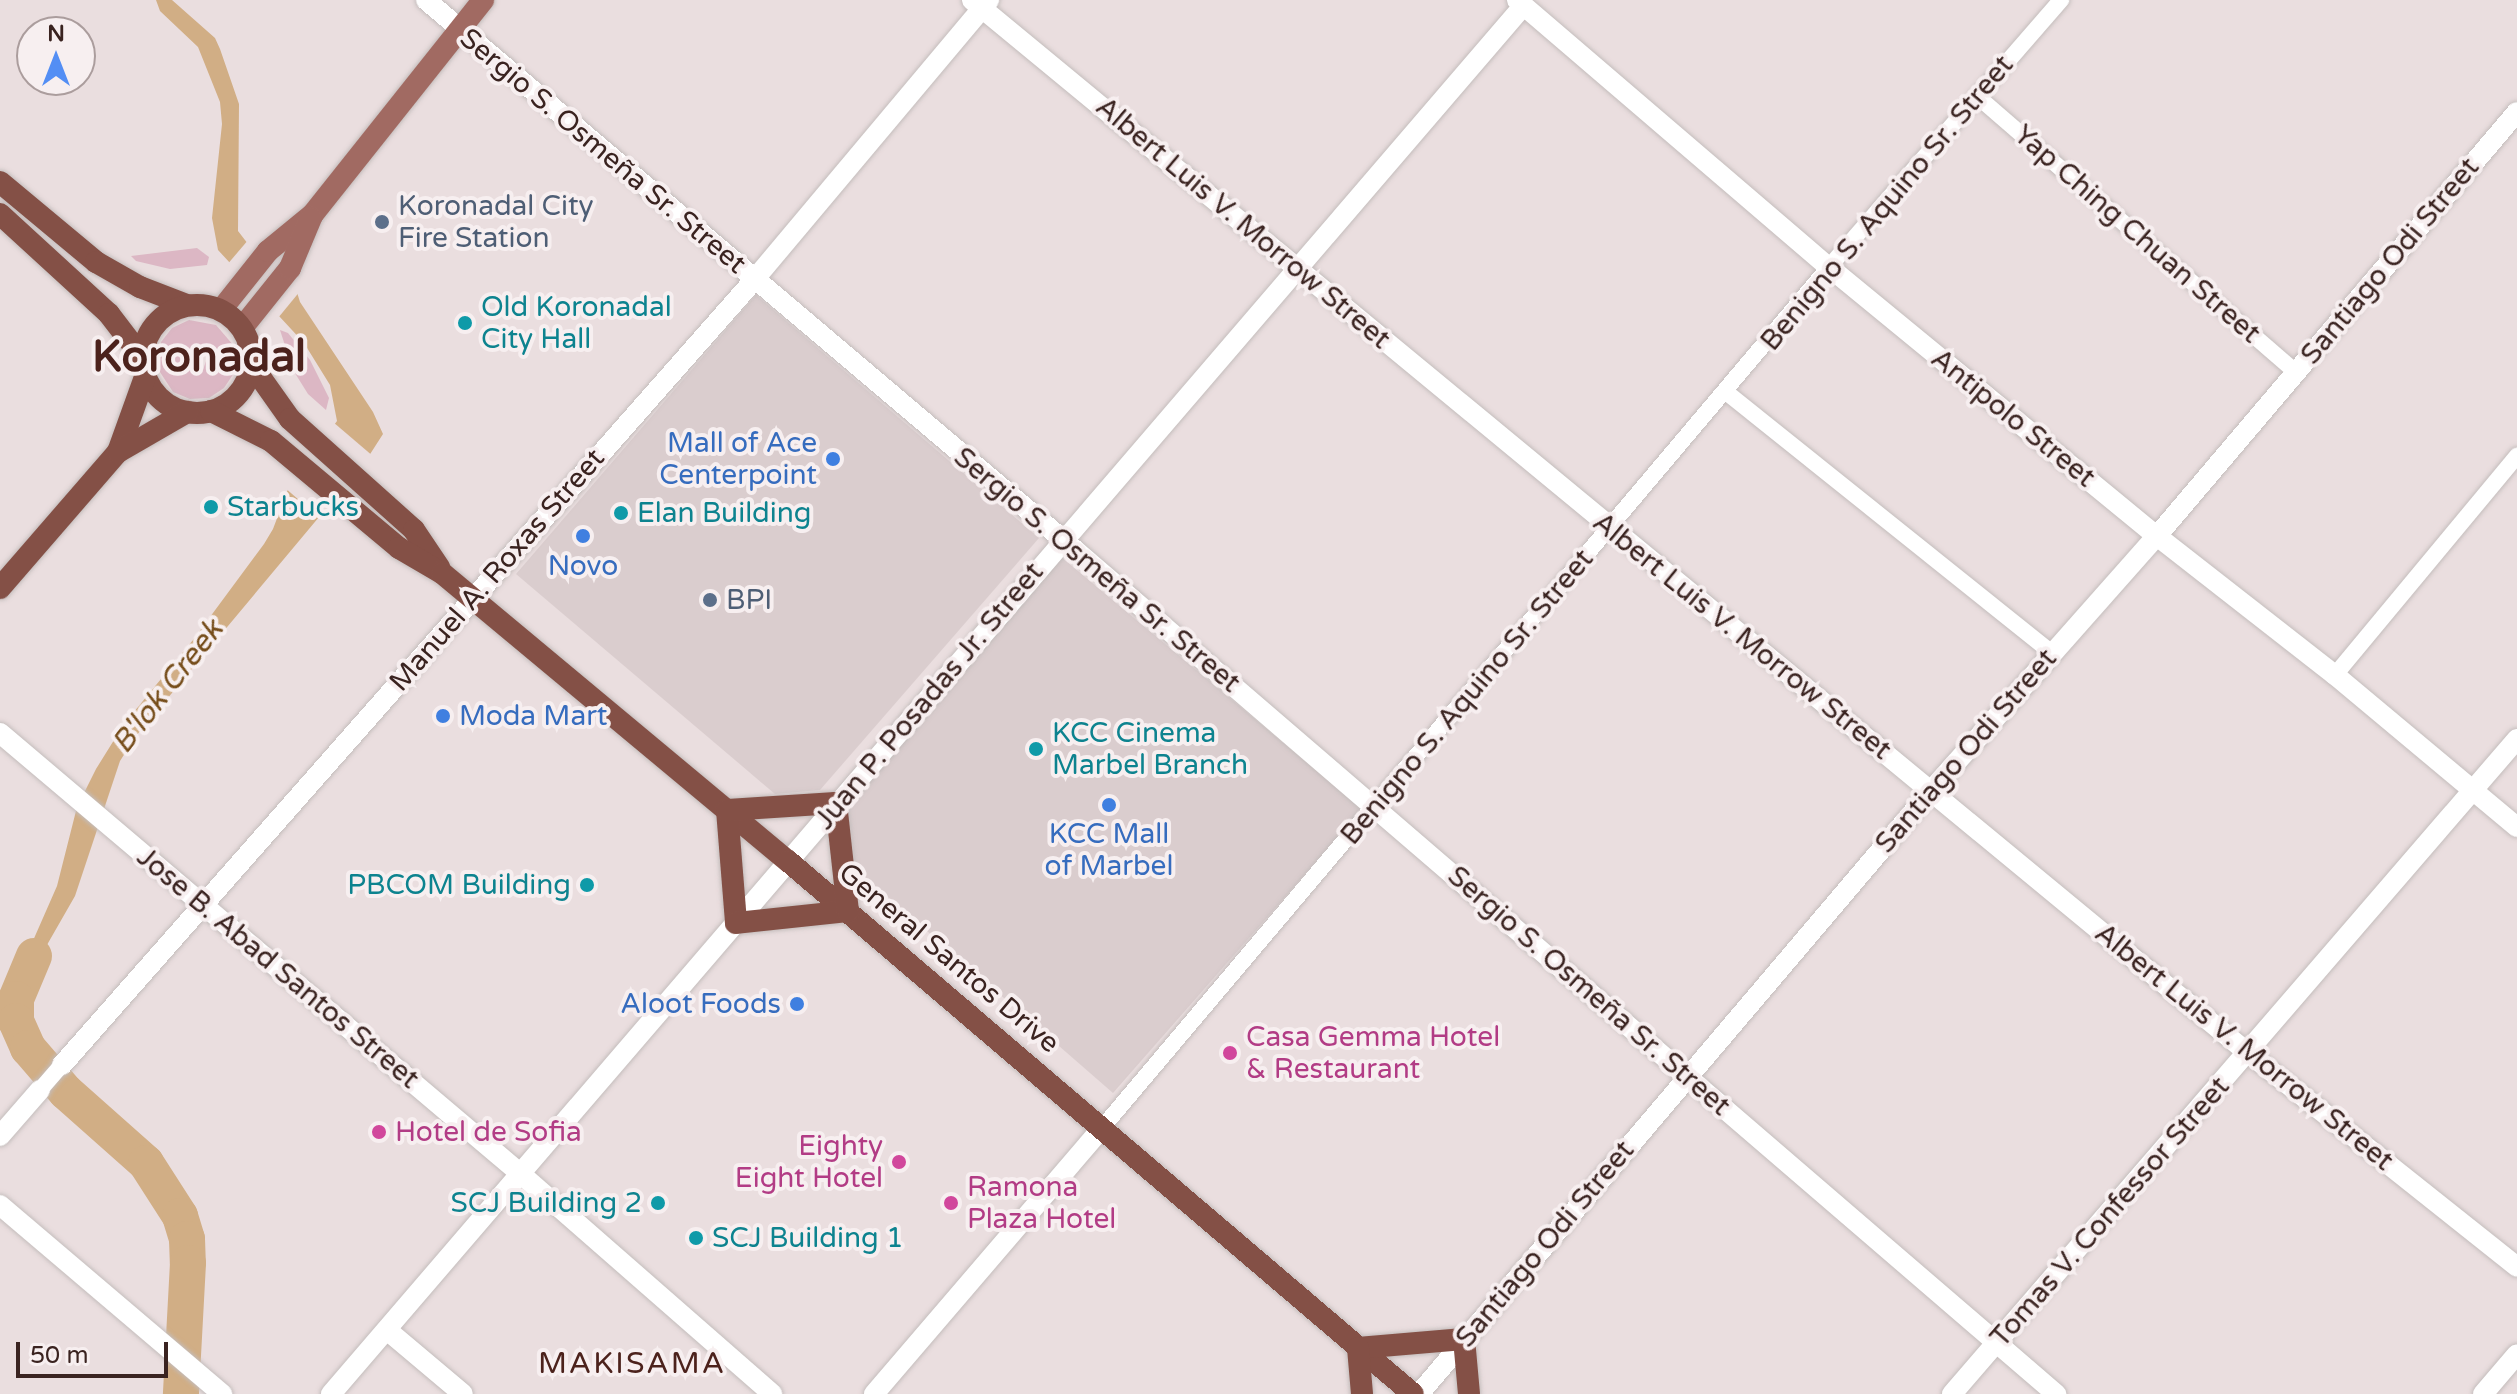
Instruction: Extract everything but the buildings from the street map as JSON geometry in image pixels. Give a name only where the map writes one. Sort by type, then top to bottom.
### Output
[{"type":"highway","points":[[0,182],[96,262],[140,287],[187,305],[204,305],[221,310],[242,328],[251,349],[251,364],[241,390],[228,404],[211,411],[187,412],[161,400],[144,367],[109,314],[0,214]]},
{"type":"highway","points":[[118,452],[144,367],[152,327],[167,313],[187,305]]},
{"type":"highway","name":"General Santos Drive","points":[[251,364],[278,406],[312,442],[414,530],[442,573]]},
{"type":"highway","name":"General Santos Drive","points":[[211,411],[255,432],[297,460],[399,548],[442,573],[472,597],[848,911],[1358,1348],[1416,1394]]},
{"type":"highway","points":[[0,588],[118,452],[187,412]]},
{"type":"highway","points":[[836,803],[848,911],[736,923],[727,810],[836,803]]},
{"type":"highway","points":[[1362,1394],[1358,1348],[1464,1339],[1469,1394]]},
{"type":"main road","points":[[221,310],[268,251],[313,214],[483,0]]},
{"type":"main road","points":[[242,328],[290,268],[313,214]]},
{"type":"street","name":"Sergio S. Osmeña Sr. Street","points":[[426,0],[1063,539],[2056,1394]]},
{"type":"street","points":[[2036,0],[2055,6]]},
{"type":"street","name":"Juan P. Posadas Jr. Street","points":[[331,1394],[1523,2]]},
{"type":"street","name":"Antipolo Street","points":[[1523,2],[1829,267],[2157,536],[2335,675],[2517,827]]},
{"type":"street","name":"Albert Luis V. Morrow Street","points":[[981,3],[1610,528],[2247,1052],[2517,1267]]},
{"type":"street","name":"Manuel A. Roxas Street","points":[[0,1136],[754,280],[981,3]]},
{"type":"street","name":"Benigno S. Aquino Sr. Street","points":[[874,1394],[1829,267],[2055,6]]},
{"type":"street","name":"Yap Ching Chuan Street","points":[[1977,96],[2296,372]]},
{"type":"street","name":"Santiago Odi Street","points":[[1416,1394],[1931,791],[2157,536],[2517,112]]},
{"type":"street","points":[[1726,392],[2052,653]]},
{"type":"street","points":[[2335,675],[2517,456]]},
{"type":"street","name":"Jose B. Abad Santos Street","points":[[0,733],[521,1174],[772,1394]]},
{"type":"street","name":"Tomas V. Confessor Street","points":[[1952,1394],[2517,739]]},
{"type":"street","points":[[0,1205],[222,1394]]},
{"type":"street","points":[[387,1330],[463,1394]]},
{"type":"street","points":[[2483,1394],[2517,1354]]},
{"type":"shaded area","points":[[197,248],[209,257],[207,265],[170,269],[136,261],[131,256]]},
{"type":"shaded area","points":[[756,295],[1039,538],[820,790],[775,794],[516,574]]},
{"type":"shaded area","points":[[189,320],[216,325],[234,346],[234,373],[224,388],[209,398],[190,399],[173,392],[158,369],[161,342],[172,328]],"holes":[[[191,348],[202,348],[208,355],[203,370],[194,371],[185,365],[185,354]]]},
{"type":"shaded area","points":[[280,330],[288,333],[310,360],[329,398],[326,410],[308,394],[293,370]]},
{"type":"shaded area","name":"KCC Mall of Marbel","points":[[1060,556],[1362,809],[1113,1093],[850,864],[843,807]]},
{"type":"water","points":[[156,0],[172,0],[215,38],[239,104],[238,231],[255,253],[295,286],[300,302],[373,412],[383,434],[365,462],[136,736],[120,761],[75,896],[16,999],[21,968],[57,886],[77,807],[96,769],[124,724],[193,640],[264,544],[290,484],[337,421],[330,385],[304,343],[218,250],[212,218],[222,124],[220,102],[198,47],[160,11]]},
{"type":"pier","points":[[249,239],[298,283],[301,290],[278,318],[226,266]]},
{"type":"pier","points":[[333,422],[374,457],[322,520],[284,487]]},
{"type":"waterway","name":"B'lok Creek","points":[[34,956],[16,999],[16,1021],[28,1048],[66,1092],[146,1163],[180,1216],[187,1239],[188,1263],[181,1394]]},
{"type":"place","name":"Koronadal City Fire Station","points":[[382,222]]},
{"type":"place","name":"Old Koronadal City Hall","points":[[465,323]]},
{"type":"place","name":"Mall of Ace Centerpoint","points":[[833,459]]},
{"type":"place","name":"Starbucks","points":[[211,507]]},
{"type":"place","name":"Elan Building","points":[[621,513]]},
{"type":"place","name":"Novo","points":[[583,536]]},
{"type":"place","name":"BPI","points":[[710,600]]},
{"type":"place","name":"Moda Mart","points":[[443,716]]},
{"type":"place","name":"KCC Cinema Marbel Branch","points":[[1036,749]]},
{"type":"place","name":"KCC Mall of Marbel","points":[[1109,805]]},
{"type":"place","name":"PBCOM Building","points":[[587,885]]},
{"type":"place","name":"Aloot Foods","points":[[797,1004]]},
{"type":"place","name":"Casa Gemma Hotel & Restaurant","points":[[1230,1053]]},
{"type":"place","name":"Hotel de Sofia","points":[[379,1132]]},
{"type":"place","name":"Eighty Eight Hotel","points":[[899,1162]]},
{"type":"place","name":"SCJ Building 2","points":[[658,1203]]},
{"type":"place","name":"Ramona Plaza Hotel","points":[[951,1203]]},
{"type":"place","name":"SCJ Building 1","points":[[696,1238]]},
{"type":"district","name":"Koronadal","points":[[199,358]]},
{"type":"district","name":"MAKISAMA","points":[[632,1364]]}]
